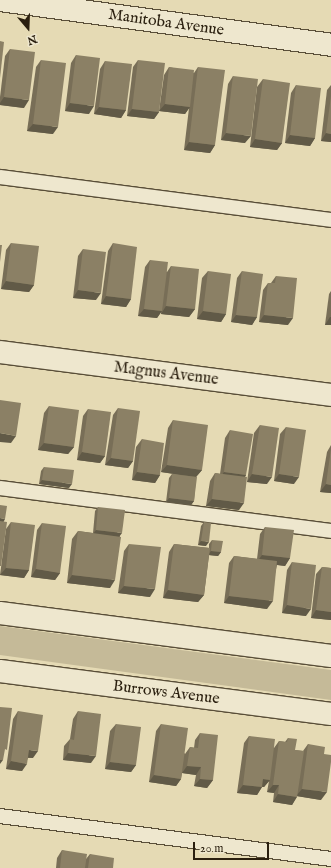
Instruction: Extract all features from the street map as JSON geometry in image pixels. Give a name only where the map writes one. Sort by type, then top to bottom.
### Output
[{"type":"street","name":"Manitoba Avenue","points":[[0,0],[331,45]]},
{"type":"street","name":"Magnus Avenue","points":[[0,352],[331,395]]},
{"type":"street","points":[[0,613],[331,656]]},
{"type":"street","name":"Burrows Avenue","points":[[0,671],[331,714]]},
{"type":"lane","points":[[0,177],[331,220]]},
{"type":"lane","points":[[0,488],[331,532]]},
{"type":"lane","points":[[0,816],[331,859]]},
{"type":"shaded area","points":[[0,626],[331,670],[331,700],[0,655]]},
{"type":"building","points":[[0,41],[4,42],[0,78]]},
{"type":"building","points":[[10,49],[35,52],[29,100],[4,97]]},
{"type":"building","points":[[76,55],[100,58],[94,106],[70,103]]},
{"type":"building","points":[[41,60],[66,63],[58,127],[33,124]]},
{"type":"building","points":[[138,60],[165,63],[159,112],[132,109]]},
{"type":"building","points":[[105,61],[132,64],[126,110],[99,107]]},
{"type":"building","points":[[169,67],[194,70],[190,107],[165,104]]},
{"type":"building","points":[[198,67],[225,70],[215,145],[189,142]]},
{"type":"building","points":[[233,76],[258,79],[251,136],[226,133]]},
{"type":"building","points":[[263,79],[290,83],[282,143],[255,139]]},
{"type":"building","points":[[296,85],[321,88],[315,138],[290,135]]},
{"type":"building","points":[[331,96],[331,134],[326,133]]},
{"type":"building","points":[[11,243],[39,246],[34,285],[6,281]]},
{"type":"building","points":[[113,243],[137,247],[131,299],[106,296]]},
{"type":"building","points":[[0,245],[2,245],[0,262]]},
{"type":"building","points":[[83,249],[106,252],[101,293],[78,290]]},
{"type":"building","points":[[150,260],[168,262],[162,311],[144,309]]},
{"type":"building","points":[[171,266],[199,269],[195,309],[166,306]]},
{"type":"building","points":[[208,271],[231,274],[226,314],[203,311]]},
{"type":"building","points":[[242,271],[263,274],[257,317],[236,315]]},
{"type":"building","points":[[276,276],[297,278],[293,318],[264,315],[268,283],[275,283]]},
{"type":"building","points":[[0,400],[21,403],[16,436],[0,433]]},
{"type":"building","points":[[49,406],[79,410],[74,447],[44,443]]},
{"type":"building","points":[[118,408],[140,411],[133,461],[111,458]]},
{"type":"building","points":[[88,409],[111,412],[105,456],[82,452]]},
{"type":"building","points":[[173,420],[208,425],[202,470],[167,465]]},
{"type":"building","points":[[260,425],[279,428],[272,477],[252,474]]},
{"type":"building","points":[[286,427],[306,430],[299,477],[279,474]]},
{"type":"building","points":[[230,430],[253,434],[246,475],[224,472]]},
{"type":"building","points":[[142,439],[164,443],[160,475],[137,472]]},
{"type":"building","points":[[331,449],[331,485],[326,484]]},
{"type":"building","points":[[44,467],[74,470],[72,484],[42,480]]},
{"type":"building","points":[[215,473],[247,477],[244,503],[212,499]]},
{"type":"building","points":[[172,474],[197,477],[194,501],[169,498]]},
{"type":"building","points":[[0,505],[7,506],[5,519],[0,518]]},
{"type":"building","points":[[98,507],[125,510],[122,533],[96,530]]},
{"type":"building","points":[[0,521],[7,522],[1,566],[0,566]]},
{"type":"building","points":[[11,522],[35,525],[29,570],[6,568]]},
{"type":"building","points":[[204,522],[211,523],[209,542],[201,541]]},
{"type":"building","points":[[42,523],[66,526],[60,573],[36,569]]},
{"type":"building","points":[[265,527],[294,530],[290,558],[262,555]]},
{"type":"building","points":[[78,531],[121,537],[115,580],[72,575]]},
{"type":"building","points":[[212,540],[223,541],[221,552],[211,551]]},
{"type":"building","points":[[129,544],[161,547],[155,589],[124,586]]},
{"type":"building","points":[[174,544],[210,548],[204,595],[168,590]]},
{"type":"building","points":[[234,556],[277,561],[273,601],[229,596]]},
{"type":"building","points":[[292,562],[316,565],[311,609],[287,605]]},
{"type":"building","points":[[322,567],[331,568],[331,612],[316,610]]},
{"type":"building","points":[[0,707],[12,708],[7,750],[5,749],[3,760],[0,760]]},
{"type":"building","points":[[18,711],[43,715],[38,751],[29,750],[27,764],[11,761]]},
{"type":"building","points":[[78,711],[101,714],[96,756],[68,753],[70,739],[74,740]]},
{"type":"building","points":[[116,724],[141,727],[136,765],[110,762]]},
{"type":"building","points":[[161,724],[188,728],[181,779],[154,775]]},
{"type":"building","points":[[200,733],[218,735],[213,780],[200,779],[201,767],[187,766],[190,747],[198,748]]},
{"type":"building","points":[[249,736],[275,739],[270,780],[263,779],[262,787],[243,785]]},
{"type":"building","points":[[288,738],[297,739],[295,750],[304,751],[297,797],[278,794],[279,785],[273,785],[279,741],[287,742]]},
{"type":"building","points":[[308,744],[325,747],[324,754],[331,755],[327,792],[302,789]]},
{"type":"building","points":[[62,850],[87,854],[85,868],[60,868]]},
{"type":"building","points":[[90,854],[114,858],[113,868],[88,868]]}]
